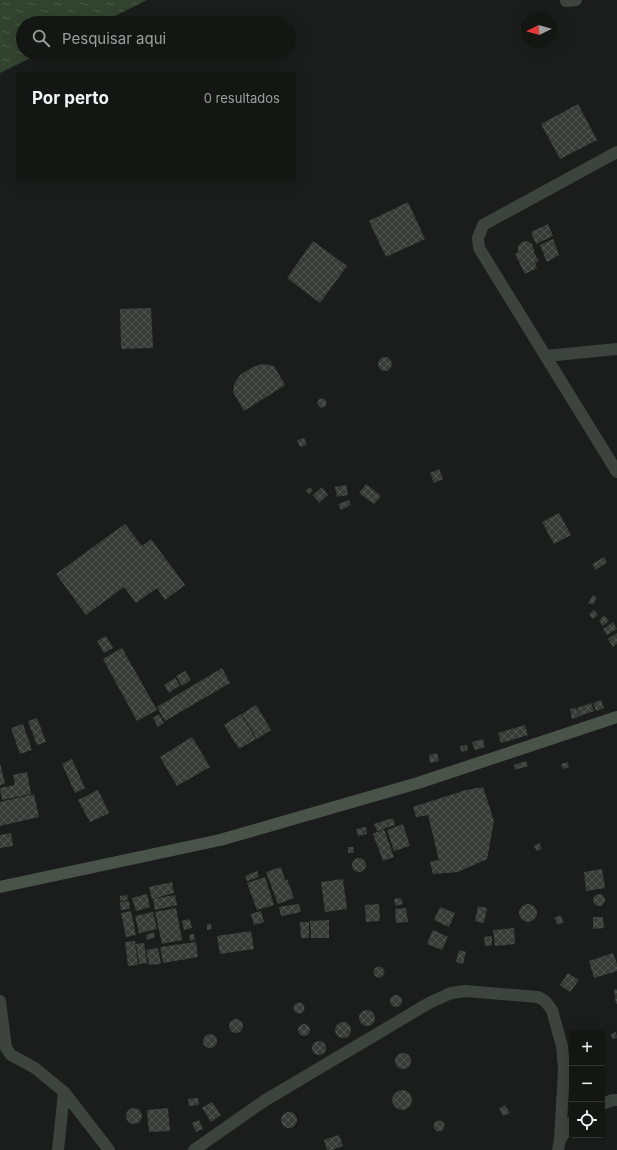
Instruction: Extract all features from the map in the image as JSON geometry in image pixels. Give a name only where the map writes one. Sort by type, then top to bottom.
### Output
[{"type":"main road","points":[[0,886],[220,840],[418,783],[617,717]]},
{"type":"street","points":[[617,152],[483,225],[478,238],[479,248],[617,472]]},
{"type":"street","points":[[546,356],[617,349]]},
{"type":"street","points":[[194,1150],[271,1097],[429,1003],[451,993],[465,991],[538,997],[545,1001],[552,1010],[568,1073],[559,1145]]},
{"type":"street","points":[[0,1001],[6,1048],[11,1055],[35,1068],[64,1092],[109,1150]]},
{"type":"street","points":[[58,1150],[64,1092]]},
{"type":"street","points":[[559,1145],[569,1127]]},
{"type":"water","points":[[0,0],[147,0],[115,16],[16,16],[16,60],[27,60],[0,73]]},
{"type":"building","points":[[578,104],[597,140],[560,159],[541,124]]},
{"type":"building","points":[[408,202],[425,239],[386,257],[369,221]]},
{"type":"building","points":[[548,224],[553,236],[536,244],[531,232]]},
{"type":"building","points":[[553,239],[559,255],[547,262],[540,245]]},
{"type":"building","points":[[313,241],[347,266],[320,303],[287,278]]},
{"type":"building","points":[[527,241],[532,244],[534,253],[539,261],[535,263],[537,268],[525,274],[515,254],[518,252],[518,246],[522,242]]},
{"type":"building","points":[[151,308],[153,348],[121,349],[120,309]]},
{"type":"building","points":[[382,357],[388,357],[392,361],[392,367],[388,371],[382,371],[378,367],[378,361]]},
{"type":"building","points":[[262,364],[274,366],[285,385],[244,411],[233,392],[234,384],[240,375],[253,367]]},
{"type":"building","points":[[320,399],[324,399],[326,403],[324,407],[320,407],[318,405],[318,401]]},
{"type":"building","points":[[304,438],[307,445],[300,447],[297,440]]},
{"type":"building","points":[[439,469],[443,479],[434,483],[430,473]]},
{"type":"building","points":[[366,484],[381,496],[374,504],[359,493]]},
{"type":"building","points":[[346,485],[348,495],[337,497],[335,487]]},
{"type":"building","points":[[310,487],[313,491],[309,494],[306,490]]},
{"type":"building","points":[[322,487],[328,495],[319,503],[313,495]]},
{"type":"building","points":[[349,500],[351,505],[341,510],[338,504]]},
{"type":"building","points":[[559,513],[571,535],[554,544],[542,522]]},
{"type":"building","points":[[125,524],[142,546],[151,539],[185,585],[165,600],[157,588],[136,603],[124,587],[86,615],[56,574]]},
{"type":"building","points":[[604,557],[607,562],[596,570],[592,564]]},
{"type":"building","points":[[593,595],[597,598],[593,605],[588,603]]},
{"type":"building","points":[[594,610],[598,615],[593,619],[589,614]]},
{"type":"building","points":[[604,615],[609,621],[603,626],[599,621]]},
{"type":"building","points":[[613,622],[617,629],[607,635],[603,629]]},
{"type":"building","points":[[617,633],[617,644],[613,647],[608,639]]},
{"type":"building","points":[[106,636],[113,648],[104,653],[97,641]]},
{"type":"building","points":[[122,648],[157,710],[137,721],[103,659]]},
{"type":"building","points":[[222,668],[230,683],[165,721],[157,707]]},
{"type":"building","points":[[185,671],[191,680],[182,686],[176,676]]},
{"type":"building","points":[[175,678],[180,685],[169,693],[164,685]]},
{"type":"building","points":[[601,700],[604,708],[596,711],[593,703]]},
{"type":"building","points":[[591,703],[594,711],[579,716],[577,708]]},
{"type":"building","points":[[256,705],[271,730],[257,739],[242,714]]},
{"type":"building","points":[[576,708],[579,717],[572,719],[570,709]]},
{"type":"building","points":[[159,714],[164,723],[158,727],[153,718]]},
{"type":"building","points":[[241,714],[256,739],[239,749],[224,725]]},
{"type":"building","points":[[37,718],[46,742],[37,745],[28,721]]},
{"type":"building","points":[[23,724],[32,750],[20,754],[11,728]]},
{"type":"building","points":[[525,725],[528,735],[501,743],[498,733]]},
{"type":"building","points":[[192,737],[210,767],[177,786],[160,757]]},
{"type":"building","points":[[483,739],[485,747],[475,750],[472,742]]},
{"type":"building","points":[[467,745],[468,750],[461,752],[460,746]]},
{"type":"building","points":[[437,753],[439,761],[430,763],[429,755]]},
{"type":"building","points":[[72,759],[85,788],[75,793],[62,764]]},
{"type":"building","points":[[526,761],[528,766],[515,770],[514,765]]},
{"type":"building","points":[[568,762],[569,767],[563,769],[561,764]]},
{"type":"building","points":[[0,763],[5,784],[0,785]]},
{"type":"building","points":[[27,772],[31,794],[2,800],[0,788],[15,785],[13,775]]},
{"type":"building","points":[[483,787],[494,821],[487,859],[458,872],[433,874],[430,862],[439,860],[428,815],[416,817],[413,807],[466,790]]},
{"type":"building","points":[[98,790],[109,813],[90,822],[78,800]]},
{"type":"building","points":[[34,794],[39,817],[0,826],[0,802]]},
{"type":"building","points":[[393,818],[395,825],[377,831],[374,824]]},
{"type":"building","points":[[403,824],[410,846],[394,851],[387,830]]},
{"type":"building","points":[[366,827],[367,834],[358,836],[356,829]]},
{"type":"building","points":[[384,829],[394,857],[383,861],[373,834]]},
{"type":"building","points":[[11,833],[13,846],[0,848],[0,835]]},
{"type":"building","points":[[539,843],[542,849],[537,851],[534,846]]},
{"type":"building","points":[[348,847],[353,847],[354,853],[348,853]]},
{"type":"building","points":[[356,858],[362,858],[366,862],[366,868],[362,872],[356,872],[352,868],[352,862]]},
{"type":"building","points":[[281,867],[285,880],[287,879],[294,898],[278,904],[266,872]]},
{"type":"building","points":[[602,869],[605,888],[586,891],[584,872]]},
{"type":"building","points":[[257,871],[259,877],[247,881],[245,876]]},
{"type":"building","points":[[265,877],[274,905],[257,910],[247,883]]},
{"type":"building","points":[[343,879],[347,909],[325,912],[321,882]]},
{"type":"building","points":[[172,882],[174,893],[152,899],[149,887]]},
{"type":"building","points":[[147,894],[150,907],[136,911],[132,898]]},
{"type":"building","points":[[597,894],[601,894],[605,900],[601,906],[597,906],[593,902],[593,898]]},
{"type":"building","points":[[127,895],[128,900],[120,901],[120,896]]},
{"type":"building","points":[[175,895],[177,905],[155,910],[153,899]]},
{"type":"building","points":[[401,898],[403,904],[395,906],[394,899]]},
{"type":"building","points":[[129,901],[130,909],[121,910],[120,902]]},
{"type":"building","points":[[299,904],[301,912],[281,916],[279,907]]},
{"type":"building","points":[[379,904],[380,921],[366,922],[365,905]]},
{"type":"building","points":[[528,904],[534,907],[537,913],[534,919],[528,922],[522,919],[519,913],[522,907]]},
{"type":"building","points":[[478,906],[487,908],[484,923],[475,921]]},
{"type":"building","points":[[440,907],[455,913],[449,927],[434,920]]},
{"type":"building","points":[[176,908],[182,940],[162,944],[155,912]]},
{"type":"building","points":[[406,908],[408,922],[396,923],[395,909]]},
{"type":"building","points":[[131,911],[136,935],[126,937],[121,913]]},
{"type":"building","points":[[261,911],[264,922],[254,925],[251,914]]},
{"type":"building","points":[[153,912],[157,929],[139,933],[135,916]]},
{"type":"building","points":[[560,915],[564,922],[558,925],[554,918]]},
{"type":"building","points":[[593,917],[603,917],[604,928],[593,929]]},
{"type":"building","points":[[190,919],[192,928],[184,930],[182,921]]},
{"type":"building","points":[[329,920],[329,938],[311,938],[310,921]]},
{"type":"building","points":[[300,922],[309,922],[309,938],[301,938]]},
{"type":"building","points":[[207,924],[211,924],[212,929],[207,930]]},
{"type":"building","points":[[514,928],[515,944],[495,946],[493,930]]},
{"type":"building","points":[[433,930],[448,937],[442,950],[427,944]]},
{"type":"building","points":[[251,931],[254,949],[220,954],[217,936]]},
{"type":"building","points":[[154,932],[155,937],[147,940],[146,935]]},
{"type":"building","points":[[194,934],[195,940],[190,941],[189,935]]},
{"type":"building","points":[[492,936],[492,945],[485,946],[484,937]]},
{"type":"building","points":[[135,941],[138,965],[128,966],[125,942]]},
{"type":"building","points":[[196,942],[198,957],[163,963],[160,947]]},
{"type":"building","points":[[144,943],[147,963],[139,964],[136,944]]},
{"type":"building","points":[[158,948],[161,964],[149,965],[146,950]]},
{"type":"building","points":[[459,950],[466,952],[463,964],[456,962]]},
{"type":"building","points":[[613,953],[617,964],[617,971],[594,978],[589,961]]},
{"type":"building","points":[[377,967],[381,967],[383,968],[383,976],[377,977],[374,974],[374,970]]},
{"type":"building","points":[[568,973],[579,980],[570,992],[560,985]]},
{"type":"building","points":[[617,989],[617,1004],[616,1004],[614,990]]},
{"type":"building","points":[[396,995],[400,997],[402,1001],[400,1005],[396,1007],[392,1005],[390,1001],[392,997]]},
{"type":"building","points":[[299,1002],[303,1004],[305,1008],[303,1012],[299,1014],[295,1012],[293,1008],[295,1004]]},
{"type":"building","points":[[364,1010],[370,1010],[375,1015],[373,1024],[370,1026],[364,1026],[359,1021],[359,1015]]},
{"type":"building","points":[[233,1019],[239,1019],[243,1023],[243,1029],[239,1033],[233,1033],[229,1029],[229,1023]]},
{"type":"building","points":[[343,1022],[350,1027],[351,1030],[346,1037],[343,1038],[336,1033],[335,1030],[340,1023]]},
{"type":"building","points":[[302,1024],[306,1024],[310,1030],[306,1036],[302,1036],[298,1032],[298,1028]]},
{"type":"building","points":[[616,1032],[617,1038],[612,1039],[611,1034]]},
{"type":"building","points":[[210,1034],[215,1036],[217,1041],[215,1046],[210,1048],[205,1046],[203,1041],[205,1036]]},
{"type":"building","points":[[319,1041],[324,1043],[326,1048],[324,1053],[319,1055],[314,1053],[312,1048],[314,1043]]},
{"type":"building","points":[[403,1053],[409,1055],[411,1061],[409,1067],[403,1069],[397,1067],[395,1061],[397,1055]]},
{"type":"building","points":[[402,1090],[409,1093],[412,1100],[409,1107],[402,1110],[395,1107],[392,1100],[395,1093]]},
{"type":"building","points":[[198,1098],[199,1105],[189,1106],[188,1099]]},
{"type":"building","points":[[212,1102],[221,1115],[211,1122],[202,1108]]},
{"type":"building","points":[[505,1105],[510,1113],[503,1116],[499,1109]]},
{"type":"building","points":[[134,1108],[141,1113],[142,1116],[137,1123],[134,1124],[127,1119],[126,1116],[131,1109]]},
{"type":"building","points":[[168,1108],[170,1131],[149,1132],[147,1110]]},
{"type":"building","points":[[286,1112],[292,1112],[297,1117],[295,1126],[292,1128],[286,1128],[281,1123],[281,1117]]},
{"type":"building","points":[[199,1120],[203,1129],[196,1132],[192,1123]]},
{"type":"building","points":[[437,1121],[441,1121],[443,1122],[443,1130],[437,1131],[434,1128],[434,1124]]},
{"type":"building","points":[[339,1135],[343,1146],[332,1150],[327,1150],[324,1140]]}]
